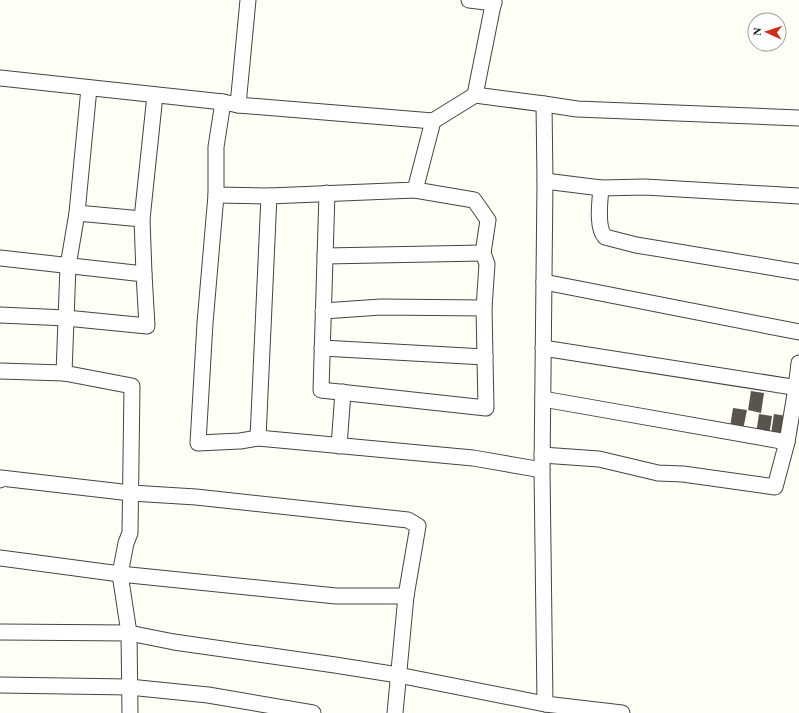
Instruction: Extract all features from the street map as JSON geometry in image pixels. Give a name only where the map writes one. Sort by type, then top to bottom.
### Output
[{"type":"street","points":[[238,106],[248,0]]},
{"type":"street","points":[[469,0],[494,1],[475,95]]},
{"type":"street","points":[[0,78],[223,102],[238,106],[433,121],[475,95],[577,109],[799,118]]},
{"type":"street","points":[[64,372],[68,266],[77,213],[89,88]]},
{"type":"street","points":[[0,315],[66,318],[147,326],[142,219],[155,95]]},
{"type":"street","points":[[223,102],[216,147],[216,195],[205,322],[198,443],[240,441],[258,438],[473,458],[542,470]]},
{"type":"street","points":[[544,104],[545,182],[542,470],[545,704]]},
{"type":"street","points":[[415,190],[433,121]]},
{"type":"street","points":[[545,182],[601,188],[645,187],[799,196]]},
{"type":"street","points":[[601,188],[599,225],[601,233],[605,237],[636,245],[799,272]]},
{"type":"street","points":[[216,195],[269,196],[327,193],[415,190],[474,200],[488,220],[483,253],[487,264],[484,308],[486,408],[321,390],[327,193]]},
{"type":"street","points":[[258,438],[269,196]]},
{"type":"street","points":[[77,213],[142,219]]},
{"type":"street","points":[[325,256],[483,253]]},
{"type":"street","points":[[0,258],[144,274]]},
{"type":"street","points":[[544,282],[799,332]]},
{"type":"street","points":[[323,311],[381,307],[484,308]]},
{"type":"street","points":[[322,348],[485,357]]},
{"type":"street","points":[[544,348],[798,388]]},
{"type":"street","points":[[542,455],[599,459],[658,473],[683,474],[775,487],[787,442],[798,388],[799,364]]},
{"type":"street","points":[[0,371],[64,372],[132,386],[130,533],[126,544],[120,574],[129,633],[130,713]]},
{"type":"street","points":[[339,446],[343,392]]},
{"type":"street","points":[[543,399],[787,442]]},
{"type":"street","points":[[0,480],[1,478],[131,493],[196,497],[408,520],[418,526],[406,596],[395,713]]},
{"type":"street","points":[[0,558],[120,574],[336,596],[406,596]]},
{"type":"street","points":[[0,632],[129,633],[174,642],[398,675],[545,704],[622,713]]},
{"type":"street","points":[[0,685],[129,687],[208,696],[313,713]]},
{"type":"building","points":[[751,391],[764,393],[761,413],[748,410]]},
{"type":"building","points":[[733,408],[747,410],[743,430],[730,427]]},
{"type":"building","points":[[759,414],[772,416],[769,436],[756,434]]},
{"type":"building","points":[[774,414],[787,416],[784,436],[771,434]]}]
